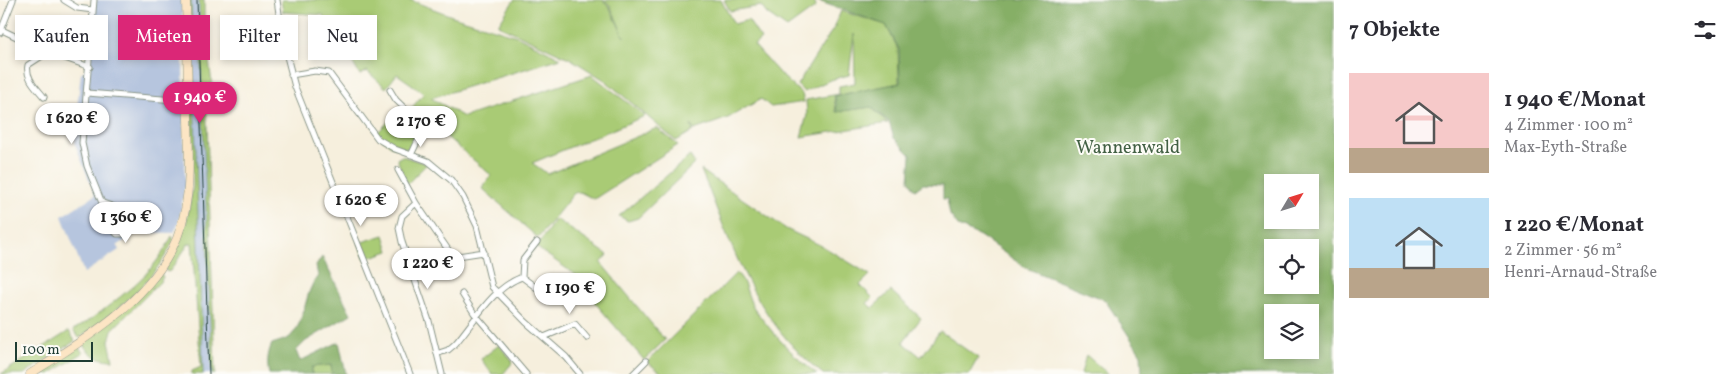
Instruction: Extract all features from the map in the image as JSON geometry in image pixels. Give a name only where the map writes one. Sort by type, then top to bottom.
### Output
[{"type":"street","points":[[13,0],[1,32],[15,38]]},
{"type":"street","points":[[64,0],[77,8],[93,10]]},
{"type":"street","points":[[94,0],[90,67],[82,143],[87,166],[113,230],[117,234],[124,234],[127,224],[120,209],[103,203]]},
{"type":"street","points":[[30,374],[97,329],[132,300],[160,269],[172,250],[183,222],[189,186],[186,0]]},
{"type":"street","points":[[277,0],[283,41],[295,87],[410,374]]},
{"type":"street","points":[[36,60],[28,65],[27,70],[29,77],[44,97]]},
{"type":"street","points":[[70,60],[90,67]]},
{"type":"street","points":[[291,75],[315,71],[329,73],[338,82],[371,132],[386,145],[437,167],[458,189],[471,211],[484,252],[489,278],[496,292],[580,374]]},
{"type":"street","points":[[390,90],[396,100],[422,125],[423,130],[411,155]]},
{"type":"street","points":[[87,93],[188,101]]},
{"type":"street","points":[[398,170],[416,203],[451,254],[458,256],[484,252]]},
{"type":"street","points":[[416,203],[402,216],[400,234],[438,353],[442,374]]},
{"type":"street","points":[[522,277],[523,260],[537,242]]},
{"type":"street","points":[[438,353],[452,348],[496,292],[507,283],[522,277]]},
{"type":"street","points":[[522,277],[538,289]]},
{"type":"street","points":[[462,294],[477,317],[526,374]]},
{"type":"street","points":[[544,337],[575,324],[587,338]]},
{"type":"street","points":[[633,374],[646,361]]},
{"type":"shaded area","points":[[94,0],[182,0],[182,15],[118,15],[118,60],[183,60],[185,186],[179,222],[174,233],[134,232],[133,235],[117,246],[119,250],[84,273],[62,216],[95,195],[75,144],[75,126],[81,73],[90,67],[90,60],[108,60],[108,15],[93,15]]},
{"type":"shaded area","points":[[191,0],[199,0],[200,15],[191,15]]},
{"type":"shaded area","points":[[193,60],[201,60],[212,374],[203,374]]},
{"type":"green space","points":[[189,0],[191,0],[191,15],[189,15]]},
{"type":"green space","points":[[199,0],[204,0],[204,15],[200,15]]},
{"type":"green space","points":[[281,0],[410,0],[452,16],[517,36],[561,58],[431,98],[464,117],[592,75],[645,116],[532,163],[548,174],[657,128],[678,145],[594,199],[580,192],[574,193],[538,238],[482,188],[491,175],[426,119],[421,121],[410,110],[424,93],[397,74],[386,88],[367,71],[360,75],[351,60],[377,60],[377,15],[323,15],[283,12]]},
{"type":"green space","points":[[514,0],[602,0],[609,6],[624,37],[610,5],[603,0],[721,0],[734,24],[748,20],[761,39],[754,45],[779,73],[802,94],[804,102],[771,107],[761,99],[728,118],[694,130],[691,125],[693,131],[676,141],[606,81],[571,59],[498,25]]},
{"type":"green space","points":[[724,0],[814,0],[816,7],[787,28],[767,14],[761,6],[730,11]]},
{"type":"green space","name":"Wannenwald","points":[[815,0],[1334,0],[1334,374],[1142,374],[1141,354],[1105,300],[1026,268],[980,236],[958,226],[950,215],[947,199],[943,199],[943,185],[923,184],[915,190],[909,180],[911,155],[894,138],[889,122],[871,107],[837,112],[835,96],[900,83],[899,49],[886,25]]},
{"type":"green space","points":[[841,11],[886,25],[898,49],[899,83],[834,96],[836,112],[871,107],[888,123],[801,137],[807,115],[806,100],[839,94],[839,86],[855,83],[854,34],[849,75],[830,80],[804,92],[797,85],[835,26],[837,26],[835,25]]},
{"type":"green space","points":[[190,60],[193,60],[203,374],[192,374],[192,371],[201,367],[192,243],[189,243],[170,271],[167,272],[165,269],[186,224],[193,186]]},
{"type":"green space","points":[[201,60],[209,60],[212,84],[208,86],[206,96],[215,374],[212,374]]},
{"type":"green space","points":[[411,116],[419,129],[419,138],[414,146],[409,149],[391,146],[376,134],[389,121],[399,129]]},
{"type":"green space","points":[[402,156],[427,164],[407,184],[397,159]]},
{"type":"green space","points":[[690,156],[694,162],[693,165],[638,218],[628,221],[619,216]]},
{"type":"green space","points":[[701,170],[786,229],[824,247],[870,275],[860,285],[873,298],[867,303],[872,308],[891,291],[921,318],[903,342],[921,357],[940,331],[978,358],[969,374],[823,374],[799,353],[779,330],[748,281],[735,255]]},
{"type":"green space","points":[[556,219],[608,255],[601,263],[665,340],[644,360],[580,285],[584,281],[536,247]]},
{"type":"green space","points":[[384,235],[389,251],[365,259],[359,243]]},
{"type":"green space","points":[[172,236],[174,240],[166,255],[145,283],[107,318],[79,338],[73,330],[97,315],[138,282],[160,257]]},
{"type":"green space","points":[[322,257],[351,314],[306,341],[296,351],[300,361],[339,342],[346,374],[332,374],[331,365],[312,367],[312,374],[269,374],[268,359],[272,344],[290,337],[295,330],[310,290],[318,276],[316,266]]},
{"type":"green space","points":[[736,273],[742,280],[754,308],[768,326],[791,352],[817,374],[663,374],[647,362]]},
{"type":"green space","points":[[161,274],[163,277],[160,282],[112,330],[109,341],[113,360],[99,358],[88,351],[82,343]]},
{"type":"green space","points":[[69,331],[75,341],[24,374],[1,374]]},
{"type":"green space","points":[[499,345],[513,362],[503,374],[492,374],[481,359]]},
{"type":"green space","points":[[78,346],[83,353],[50,374],[34,374]]},
{"type":"green space","points":[[1086,355],[1108,374],[1081,374]]},
{"type":"green space","points":[[331,365],[332,374],[312,374],[312,367]]},
{"type":"railway","points":[[197,0],[209,374]]}]
